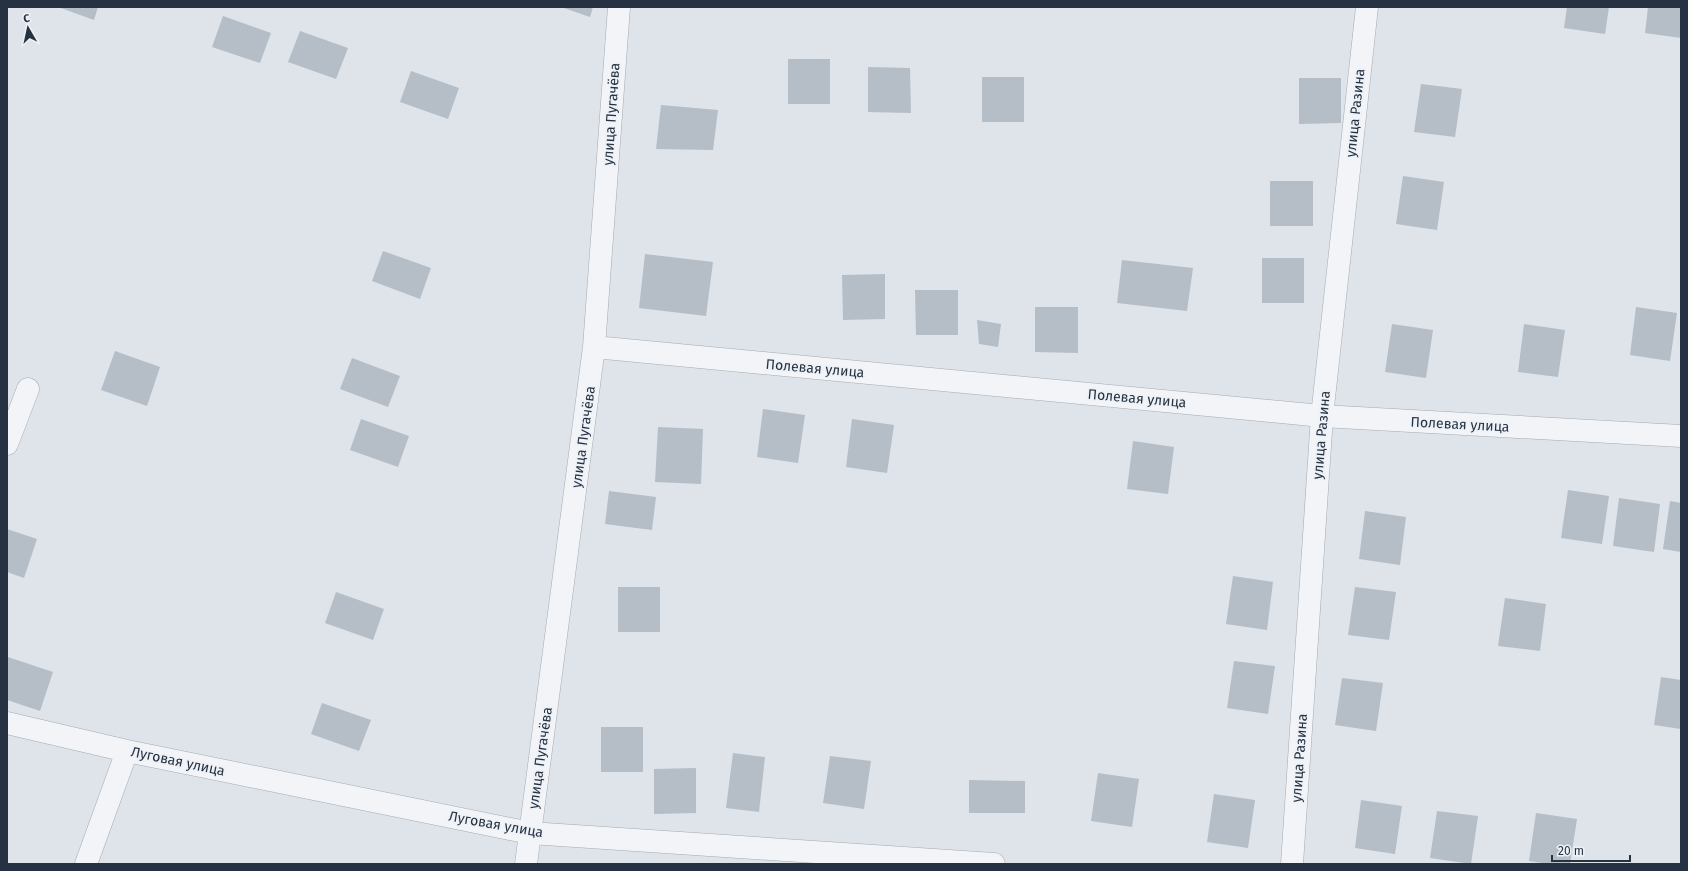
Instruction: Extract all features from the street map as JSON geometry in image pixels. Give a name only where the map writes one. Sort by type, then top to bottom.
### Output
[{"type":"street","name":"улица Пугачёва","points":[[526,864],[594,347],[619,7]]},
{"type":"street","name":"улица Разина","points":[[1292,864],[1322,416],[1366,7]]},
{"type":"street","name":"Полевая улица","points":[[594,347],[1322,416],[1681,436]]},
{"type":"street","points":[[7,444],[28,389]]},
{"type":"street","name":"Луговая улица","points":[[7,723],[127,751],[530,833],[994,864]]},
{"type":"street","points":[[86,864],[127,751]]},
{"type":"building","points":[[58,7],[98,7],[94,20]]},
{"type":"building","points":[[561,7],[593,7],[590,17]]},
{"type":"building","points":[[1567,7],[1609,7],[1605,34],[1564,28]]},
{"type":"building","points":[[1648,7],[1681,7],[1681,38],[1645,33]]},
{"type":"building","points":[[223,16],[271,33],[260,63],[212,47]]},
{"type":"building","points":[[300,31],[348,48],[336,79],[288,62]]},
{"type":"building","points":[[788,59],[830,59],[830,104],[788,104]]},
{"type":"building","points":[[868,67],[910,68],[911,113],[868,112]]},
{"type":"building","points":[[411,71],[459,88],[448,119],[400,102]]},
{"type":"building","points":[[982,77],[1024,77],[1024,122],[982,122]]},
{"type":"building","points":[[1299,78],[1341,78],[1341,123],[1299,124]]},
{"type":"building","points":[[1421,84],[1462,89],[1455,137],[1414,132]]},
{"type":"building","points":[[661,105],[718,110],[713,150],[656,149]]},
{"type":"building","points":[[1403,176],[1444,182],[1437,230],[1396,224]]},
{"type":"building","points":[[1270,181],[1313,181],[1313,226],[1270,226]]},
{"type":"building","points":[[383,251],[431,268],[420,299],[372,281]]},
{"type":"building","points":[[645,254],[713,262],[706,316],[639,308]]},
{"type":"building","points":[[1262,258],[1304,258],[1304,303],[1262,303]]},
{"type":"building","points":[[1122,260],[1193,268],[1187,311],[1117,303]]},
{"type":"building","points":[[885,274],[885,319],[843,320],[842,275]]},
{"type":"building","points":[[915,290],[958,290],[958,335],[916,335]]},
{"type":"building","points":[[1035,307],[1078,307],[1078,353],[1035,352]]},
{"type":"building","points":[[1636,307],[1677,313],[1670,361],[1630,355]]},
{"type":"building","points":[[977,320],[1001,324],[998,347],[979,344]]},
{"type":"building","points":[[1392,324],[1433,330],[1426,378],[1385,372]]},
{"type":"building","points":[[1524,324],[1565,330],[1558,377],[1518,372]]},
{"type":"building","points":[[115,351],[160,367],[147,406],[101,390]]},
{"type":"building","points":[[352,358],[400,376],[388,407],[340,389]]},
{"type":"building","points":[[763,409],[805,415],[798,463],[757,457]]},
{"type":"building","points":[[361,419],[409,436],[398,467],[350,450]]},
{"type":"building","points":[[852,419],[894,425],[887,473],[846,467]]},
{"type":"building","points":[[658,427],[703,429],[701,484],[655,482]]},
{"type":"building","points":[[1133,441],[1174,447],[1168,494],[1127,489]]},
{"type":"building","points":[[1568,490],[1609,496],[1602,544],[1561,538]]},
{"type":"building","points":[[609,491],[656,497],[652,530],[605,524]]},
{"type":"building","points":[[1619,498],[1660,504],[1654,552],[1613,546]]},
{"type":"building","points":[[1670,501],[1681,503],[1681,552],[1663,549]]},
{"type":"building","points":[[1365,511],[1406,517],[1400,565],[1359,559]]},
{"type":"building","points":[[7,529],[37,539],[24,578],[7,572]]},
{"type":"building","points":[[1233,576],[1273,582],[1267,630],[1226,624]]},
{"type":"building","points":[[618,587],[660,587],[660,632],[618,632]]},
{"type":"building","points":[[1355,587],[1396,592],[1389,640],[1348,635]]},
{"type":"building","points":[[336,592],[384,609],[373,640],[325,623]]},
{"type":"building","points":[[1505,598],[1546,604],[1540,651],[1498,646]]},
{"type":"building","points":[[8,657],[53,672],[40,711],[7,700]]},
{"type":"building","points":[[1234,661],[1275,666],[1268,714],[1227,708]]},
{"type":"building","points":[[1661,677],[1681,680],[1681,729],[1654,725]]},
{"type":"building","points":[[1342,678],[1383,683],[1376,731],[1335,725]]},
{"type":"building","points":[[322,703],[371,720],[359,751],[311,734]]},
{"type":"building","points":[[601,727],[643,727],[643,772],[601,772]]},
{"type":"building","points":[[733,753],[765,757],[759,812],[726,808]]},
{"type":"building","points":[[830,756],[871,761],[864,809],[823,803]]},
{"type":"building","points":[[696,768],[696,813],[654,814],[654,769]]},
{"type":"building","points":[[1098,773],[1139,779],[1132,827],[1091,821]]},
{"type":"building","points":[[969,780],[1025,781],[1025,813],[969,813]]},
{"type":"building","points":[[1214,794],[1255,800],[1248,848],[1207,842]]},
{"type":"building","points":[[1361,800],[1402,806],[1395,854],[1355,848]]},
{"type":"building","points":[[1437,811],[1478,816],[1471,864],[1430,858]]},
{"type":"building","points":[[1536,813],[1577,819],[1570,864],[1549,864],[1529,861]]}]
